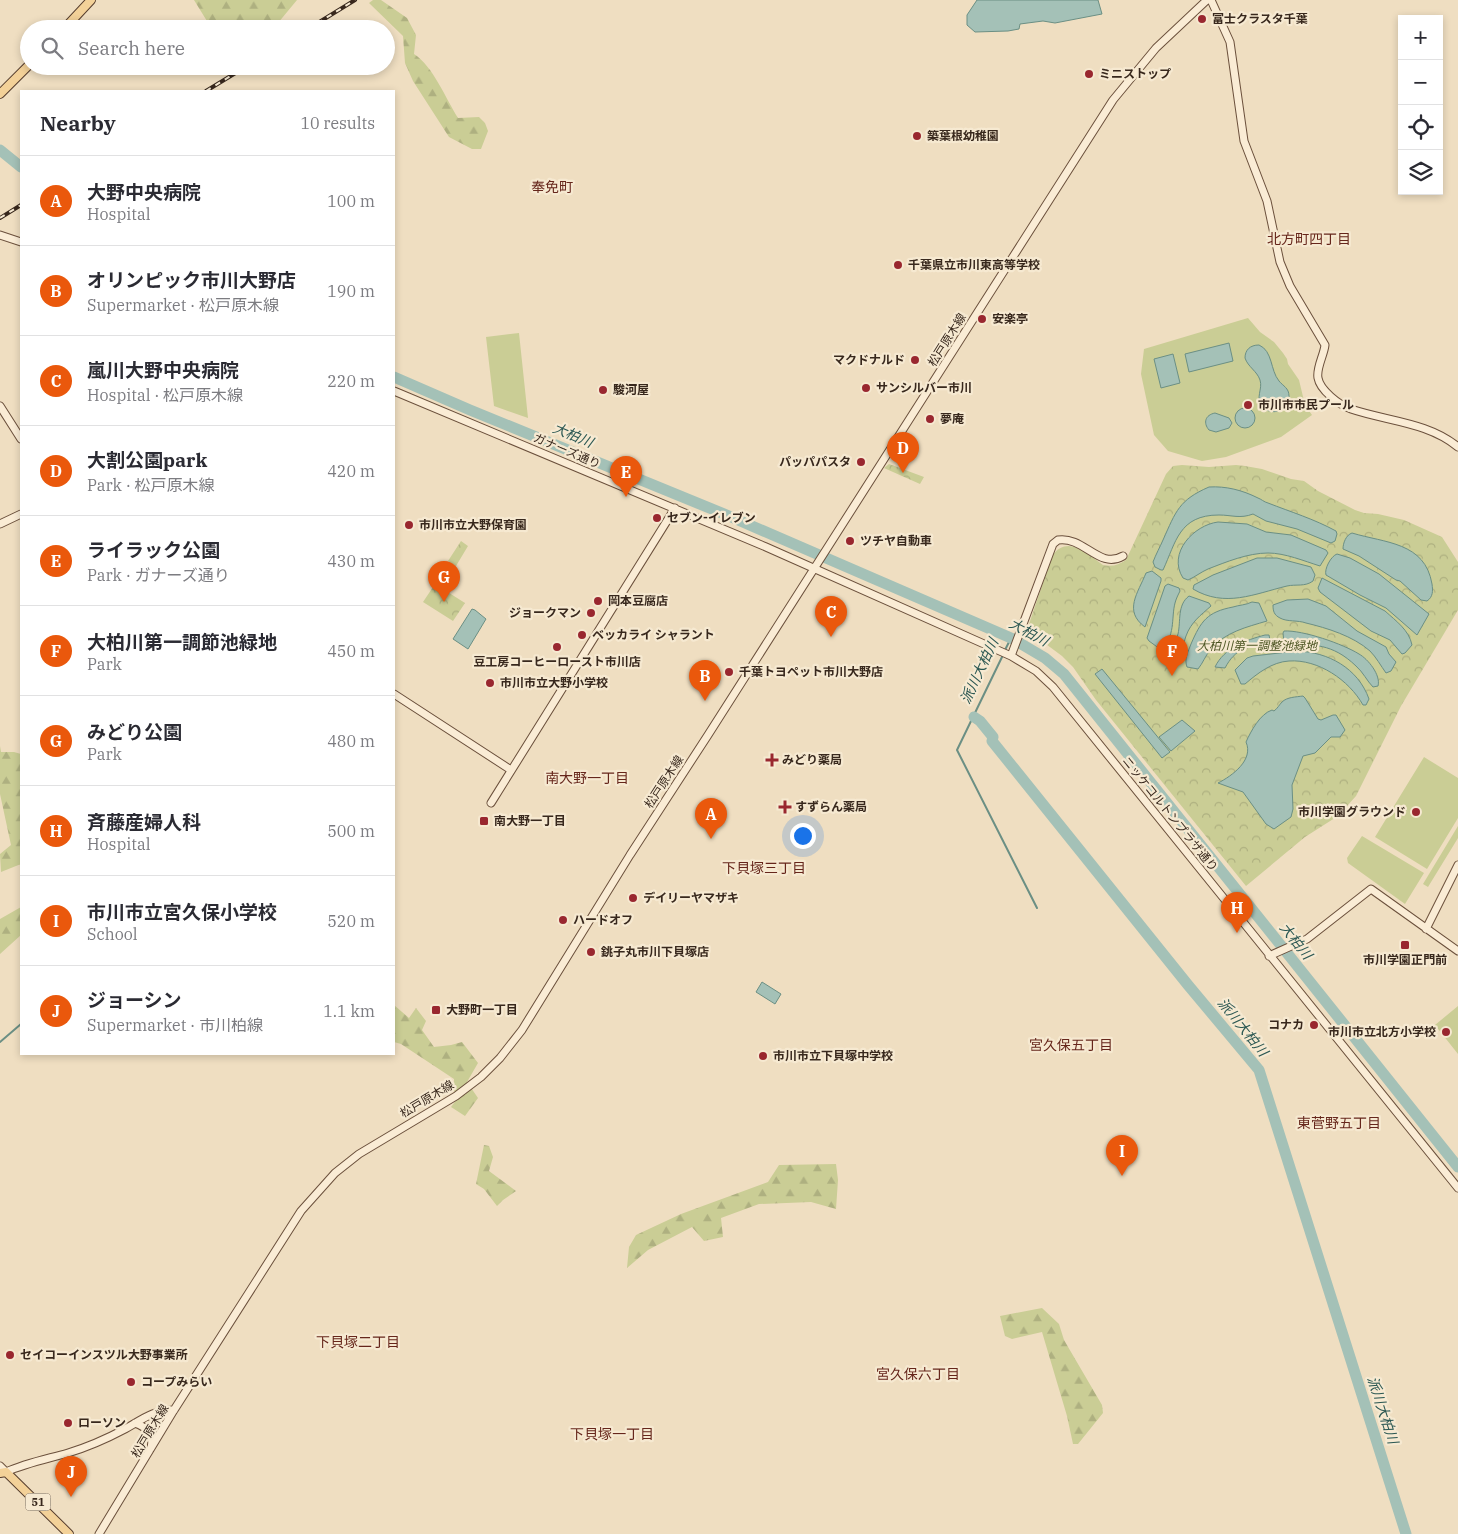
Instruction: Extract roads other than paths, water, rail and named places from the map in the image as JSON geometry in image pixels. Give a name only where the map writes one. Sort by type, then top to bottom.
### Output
[{"type":"main road","points":[[73,20],[92,0]]},
{"type":"main road","points":[[0,94],[20,74]]},
{"type":"main road","name":"51","points":[[3,1472],[69,1534]]},
{"type":"street","name":"松戸原木線","points":[[99,1534],[122,1499],[174,1410],[301,1211],[335,1173],[359,1154],[456,1096],[481,1077],[512,1043],[535,1010],[624,864],[1113,100],[1156,48],[1207,0]]},
{"type":"street","points":[[1211,0],[1230,42],[1244,141],[1267,201],[1280,262],[1290,286],[1324,344],[1318,375],[1322,387],[1336,400],[1349,408],[1443,436],[1458,447]]},
{"type":"street","points":[[0,234],[20,242]]},
{"type":"street","name":"ガナーズ通り","points":[[395,391],[815,566]]},
{"type":"street","points":[[0,406],[20,437]]},
{"type":"street","points":[[491,802],[675,508]]},
{"type":"street","points":[[0,524],[20,514]]},
{"type":"street","points":[[1012,652],[1053,544],[1058,540],[1072,541],[1110,560],[1123,556]]},
{"type":"street","name":"ニッケコルトンプラザ通り","points":[[815,566],[1012,652],[1053,687],[1273,954],[1458,1188]]},
{"type":"street","points":[[395,695],[511,770]]},
{"type":"street","points":[[1426,929],[1458,865]]},
{"type":"street","points":[[1273,954],[1314,934],[1371,889],[1458,951]]},
{"type":"street","points":[[0,1466],[3,1472],[84,1447],[152,1414],[165,1410],[174,1410]]},
{"type":"street","points":[[135,1423],[148,1429],[151,1434],[152,1446],[148,1456]]},
{"type":"water","points":[[977,0],[1098,0],[1102,14],[1055,23],[1043,21],[1020,24],[1019,29],[1008,31],[975,32],[967,25],[967,15]]},
{"type":"water","points":[[1229,343],[1233,361],[1189,372],[1185,354]]},
{"type":"water","points":[[1259,345],[1267,352],[1276,377],[1289,393],[1287,405],[1279,411],[1270,411],[1260,403],[1260,380],[1245,358],[1249,348]]},
{"type":"water","points":[[1173,354],[1180,383],[1161,388],[1154,359]]},
{"type":"water","points":[[1245,408],[1252,411],[1255,418],[1252,425],[1245,428],[1238,425],[1235,418],[1238,411]]},
{"type":"water","points":[[1215,413],[1229,418],[1232,423],[1229,428],[1216,432],[1209,430],[1206,425],[1207,417]]},
{"type":"water","points":[[1209,487],[1222,487],[1240,491],[1319,523],[1336,531],[1335,541],[1331,543],[1297,529],[1266,521],[1253,514],[1240,517],[1206,516],[1187,525],[1181,532],[1163,570],[1155,567],[1154,559],[1175,514],[1191,497]]},
{"type":"water","points":[[1218,522],[1247,524],[1266,532],[1291,535],[1326,550],[1328,553],[1320,566],[1281,554],[1260,553],[1245,556],[1205,570],[1188,580],[1183,578],[1179,569],[1178,559],[1186,542],[1200,528]]},
{"type":"water","points":[[1352,533],[1390,542],[1412,552],[1428,570],[1432,584],[1429,599],[1427,601],[1421,600],[1400,581],[1359,556],[1343,549],[1345,540]]},
{"type":"water","points":[[1337,554],[1350,558],[1379,574],[1429,614],[1417,635],[1386,608],[1326,575],[1328,563]]},
{"type":"water","points":[[1257,558],[1277,558],[1311,567],[1315,575],[1313,581],[1304,585],[1287,586],[1240,598],[1228,599],[1205,595],[1193,589],[1194,585],[1213,575]]},
{"type":"water","points":[[1152,571],[1161,578],[1161,581],[1145,627],[1138,621],[1135,615],[1134,602],[1146,573]]},
{"type":"water","points":[[1322,578],[1385,611],[1405,630],[1412,645],[1402,654],[1390,640],[1371,631],[1320,592],[1318,588]]},
{"type":"water","points":[[1168,584],[1179,588],[1180,591],[1175,603],[1171,634],[1160,649],[1147,638],[1165,586]]},
{"type":"water","points":[[1189,596],[1209,603],[1211,606],[1191,627],[1181,653],[1175,660],[1168,656],[1168,653],[1178,634],[1183,604]]},
{"type":"water","points":[[1308,599],[1326,606],[1357,631],[1386,647],[1396,662],[1391,671],[1386,673],[1370,651],[1348,637],[1303,622],[1289,621],[1278,617],[1274,613],[1273,605],[1287,600]]},
{"type":"water","points":[[1252,602],[1259,603],[1267,621],[1223,638],[1211,649],[1198,669],[1187,667],[1186,658],[1189,650],[1198,629],[1206,619],[1224,609]]},
{"type":"water","points":[[472,609],[486,619],[468,649],[453,639]]},
{"type":"water","points":[[1284,631],[1323,638],[1359,654],[1376,672],[1378,686],[1373,687],[1356,666],[1347,658],[1331,649],[1314,645],[1284,643]]},
{"type":"water","points":[[1269,635],[1270,640],[1268,644],[1243,649],[1233,656],[1225,668],[1215,667],[1224,655],[1236,646],[1250,639]]},
{"type":"water","points":[[1297,651],[1331,658],[1350,670],[1364,688],[1369,699],[1366,705],[1363,705],[1350,687],[1332,673],[1321,667],[1300,661],[1277,663],[1260,672],[1245,684],[1241,684],[1235,670],[1247,658]]},
{"type":"water","points":[[1102,669],[1170,752],[1162,758],[1095,674]]},
{"type":"water","points":[[1303,696],[1318,719],[1321,720],[1336,715],[1345,730],[1340,737],[1331,737],[1315,753],[1303,756],[1292,785],[1293,809],[1291,817],[1274,829],[1266,824],[1243,792],[1218,783],[1235,772],[1244,761],[1248,749],[1246,742],[1260,719],[1268,712],[1277,709],[1286,699]]},
{"type":"water","points":[[1182,720],[1195,731],[1171,751],[1159,737]]},
{"type":"water","points":[[762,982],[781,994],[775,1004],[756,992]]},
{"type":"waterway","name":"大柏川","points":[[0,150],[20,166]]},
{"type":"waterway","name":"大柏川","points":[[395,377],[729,516],[1011,638],[1045,658],[1064,674],[1458,1167]]},
{"type":"waterway","name":"派川大柏川","points":[[1005,650],[1011,638]]},
{"type":"waterway","name":"派川大柏川","points":[[1003,655],[957,750],[1037,908]]},
{"type":"waterway","name":"派川大柏川","points":[[974,717],[980,721],[993,737],[992,741],[1188,985],[1259,1070],[1406,1534]]},
{"type":"waterway","points":[[0,1042],[20,1025]]},
{"type":"railway","points":[[323,20],[355,0]]},
{"type":"railway","points":[[208,90],[232,75]]},
{"type":"railway","points":[[0,218],[20,206]]},
{"type":"place","name":"富士クラスタ千葉","points":[[1202,19]]},
{"type":"place","name":"ミニストップ","points":[[1089,74]]},
{"type":"place","name":"築葉根幼稚園","points":[[917,136]]},
{"type":"place","name":"千葉県立市川東高等学校","points":[[898,265]]},
{"type":"place","name":"安楽亭","points":[[982,319]]},
{"type":"place","name":"マクドナルド","points":[[915,360]]},
{"type":"place","name":"サンシルバー市川","points":[[866,388]]},
{"type":"place","name":"駿河屋","points":[[603,390]]},
{"type":"place","name":"市川市市民プール","points":[[1248,405]]},
{"type":"place","name":"夢庵","points":[[930,419]]},
{"type":"place","name":"パッパパスタ","points":[[861,462]]},
{"type":"place","name":"大割公園park","points":[[903,473]]},
{"type":"place","name":"ライラック公園","points":[[626,497]]},
{"type":"place","name":"セブン-イレブン","points":[[657,518]]},
{"type":"place","name":"市川市立大野保育園","points":[[409,525]]},
{"type":"place","name":"ツチヤ自動車","points":[[850,541]]},
{"type":"place","name":"岡本豆腐店","points":[[598,601]]},
{"type":"place","name":"みどり公園","points":[[444,602]]},
{"type":"place","name":"ジョークマン","points":[[591,613]]},
{"type":"place","name":"ベッカライ シャラント","points":[[582,635]]},
{"type":"place","name":"嵐川大野中央病院","points":[[831,637]]},
{"type":"place","name":"豆工房コーヒーロースト市川店","points":[[557,647]]},
{"type":"place","name":"千葉トヨペット市川大野店","points":[[729,672]]},
{"type":"place","name":"大柏川第一調節池緑地","points":[[1172,676]]},
{"type":"place","name":"市川市立大野小学校","points":[[490,683]]},
{"type":"place","name":"オリンピック市川大野店","points":[[705,701]]},
{"type":"place","name":"みどり薬局","points":[[772,760]]},
{"type":"place","name":"すずらん薬局","points":[[785,807]]},
{"type":"place","name":"市川学園グラウンド","points":[[1416,812]]},
{"type":"place","name":"南大野一丁目","points":[[484,821]]},
{"type":"place","name":"大野中央病院","points":[[711,839]]},
{"type":"place","name":"デイリーヤマザキ","points":[[633,898]]},
{"type":"place","name":"ハードオフ","points":[[563,920]]},
{"type":"place","name":"斉藤産婦人科","points":[[1237,933]]},
{"type":"place","name":"市川学園正門前","points":[[1405,945]]},
{"type":"place","name":"銚子丸市川下貝塚店","points":[[591,952]]},
{"type":"place","name":"大野町一丁目","points":[[436,1010]]},
{"type":"place","name":"コナカ","points":[[1314,1025]]},
{"type":"place","name":"市川市立北方小学校","points":[[1446,1032]]},
{"type":"place","name":"市川市立下貝塚中学校","points":[[763,1056]]},
{"type":"place","name":"市川市立宮久保小学校","points":[[1122,1176]]},
{"type":"place","name":"セイコーインスツル大野事業所","points":[[10,1355]]},
{"type":"place","name":"コープみらい","points":[[131,1382]]},
{"type":"place","name":"ローソン","points":[[68,1423]]},
{"type":"place","name":"ジョーシン","points":[[71,1497]]},
{"type":"district","name":"奉免町","points":[[552,187]]},
{"type":"district","name":"北方町四丁目","points":[[1309,239]]},
{"type":"district","name":"南大野一丁目","points":[[587,778]]},
{"type":"district","name":"下貝塚三丁目","points":[[764,868]]},
{"type":"district","name":"宮久保五丁目","points":[[1071,1045]]},
{"type":"district","name":"東菅野五丁目","points":[[1339,1123]]},
{"type":"district","name":"下貝塚二丁目","points":[[358,1342]]},
{"type":"district","name":"宮久保六丁目","points":[[918,1374]]},
{"type":"district","name":"下貝塚一丁目","points":[[612,1434]]},
{"type":"park label","name":"大柏川第一調整池緑地","points":[[1257,646]]}]
